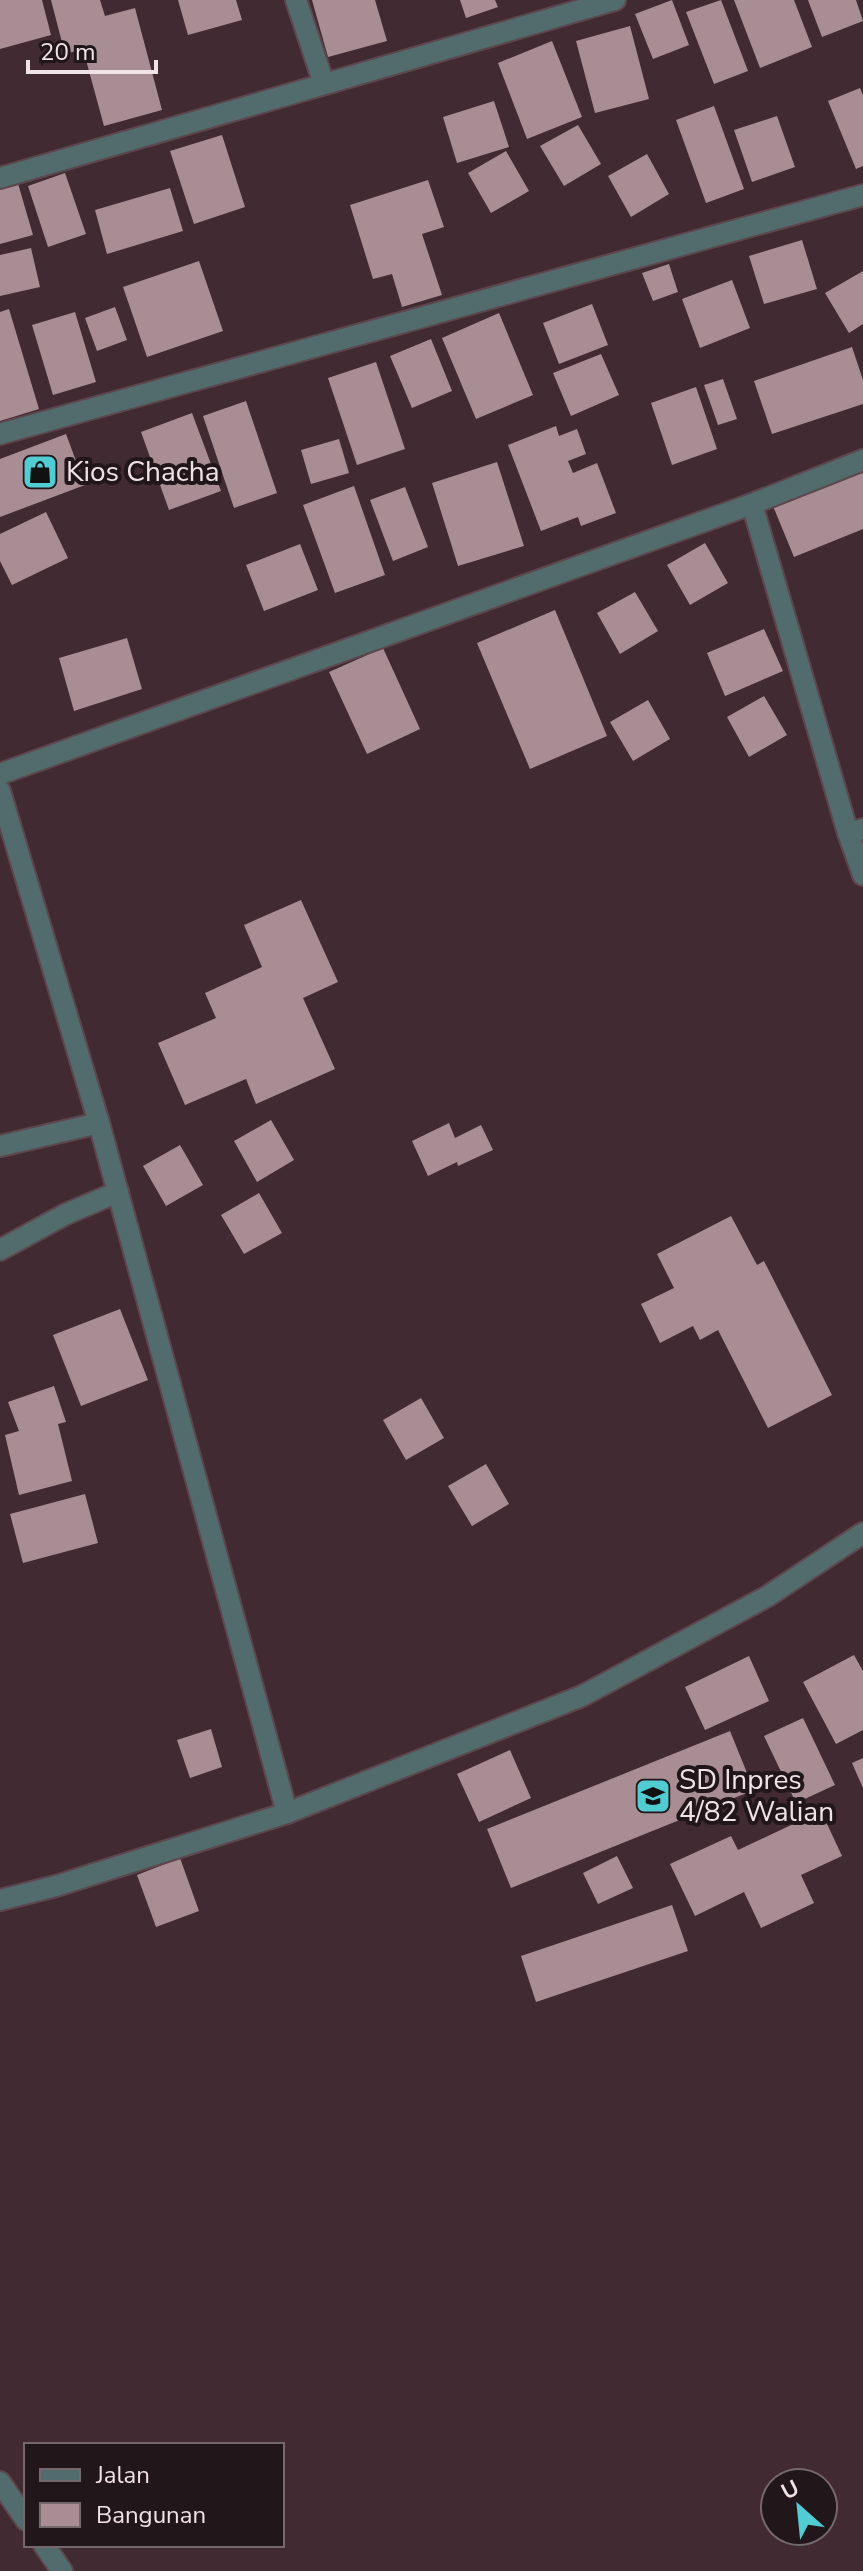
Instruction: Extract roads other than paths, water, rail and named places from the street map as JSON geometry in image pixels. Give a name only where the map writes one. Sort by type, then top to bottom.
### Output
[{"type":"street","points":[[296,0],[324,84]]},
{"type":"street","points":[[0,178],[612,0]]},
{"type":"street","points":[[0,434],[863,195]]},
{"type":"street","points":[[0,774],[752,504],[863,460]]},
{"type":"street","points":[[752,504],[856,831],[863,875]]},
{"type":"street","points":[[0,791],[99,1123],[287,1813]]},
{"type":"street","points":[[0,1144],[99,1123]]},
{"type":"street","points":[[0,1250],[66,1214],[118,1192]]},
{"type":"street","points":[[0,1900],[56,1886],[287,1813],[582,1696],[768,1596],[863,1533]]},
{"type":"street","points":[[0,2482],[24,2517]]},
{"type":"street","points":[[45,2547],[62,2571]]},
{"type":"place","name":"Kios Chacha","points":[[40,472]]},
{"type":"place","name":"SD Inpres 4/82 Walian","points":[[653,1796]]}]
